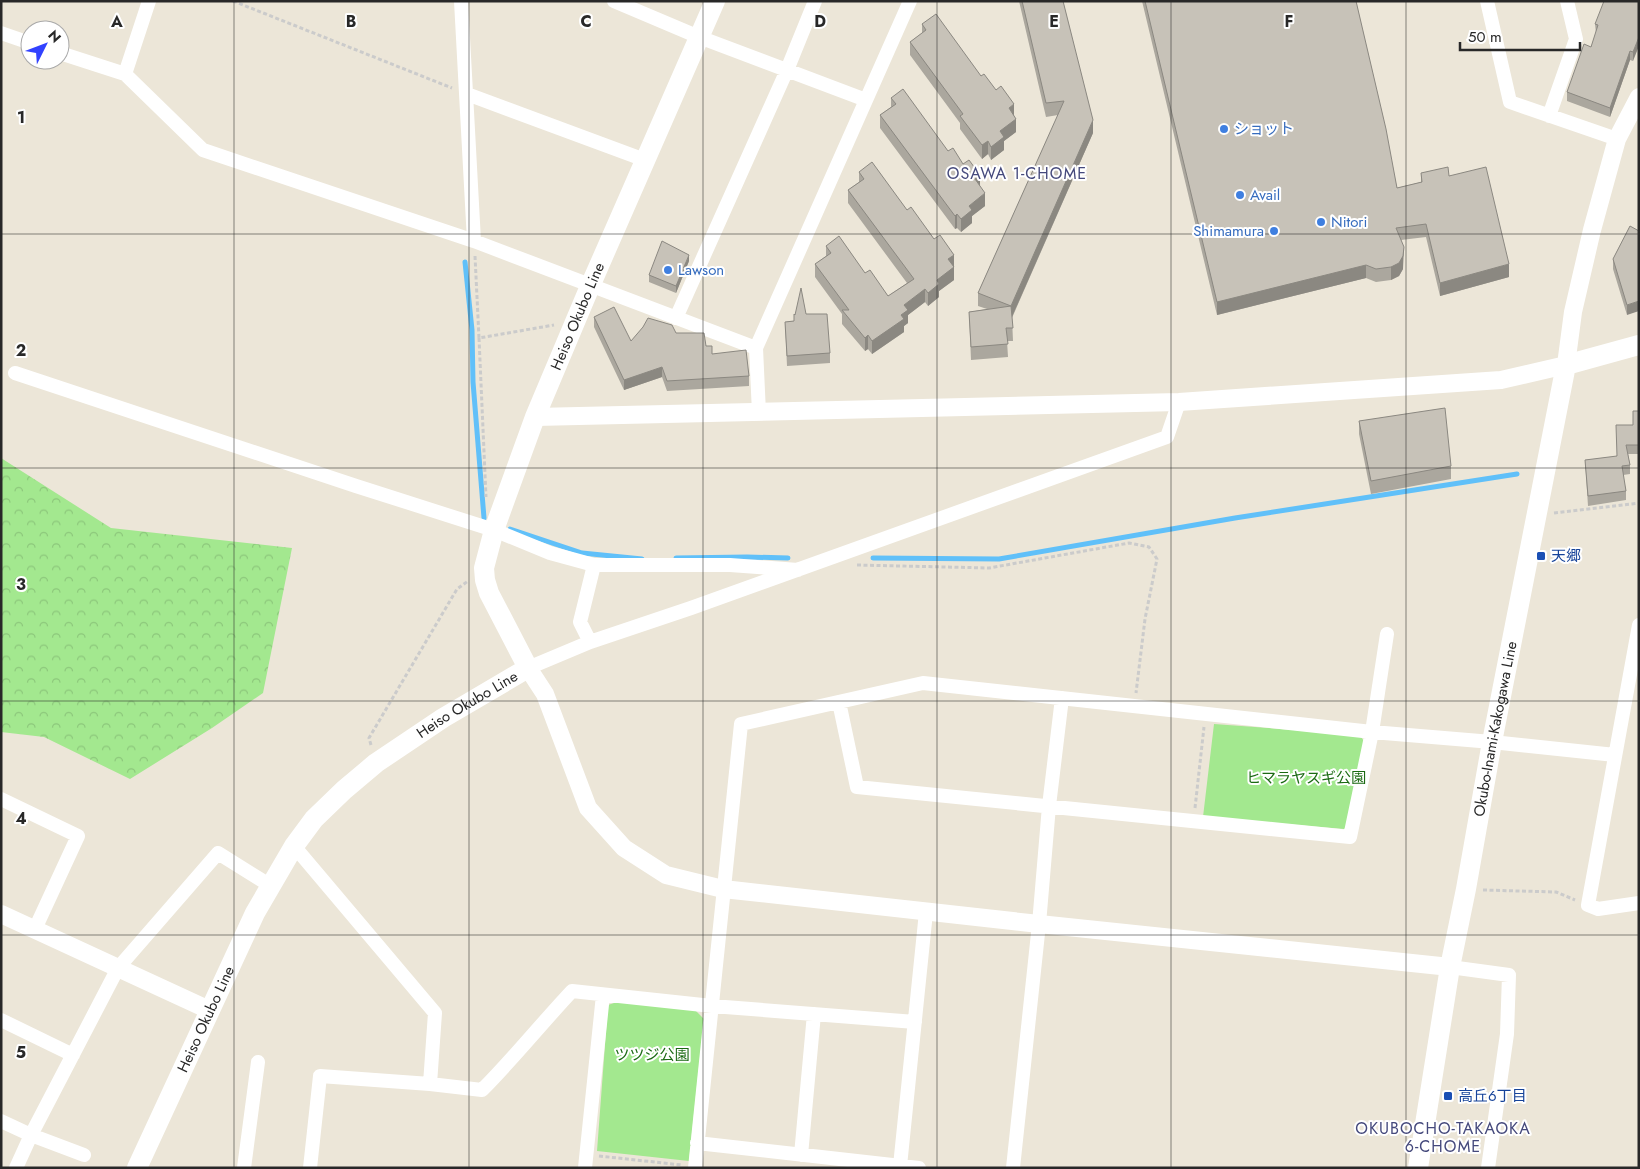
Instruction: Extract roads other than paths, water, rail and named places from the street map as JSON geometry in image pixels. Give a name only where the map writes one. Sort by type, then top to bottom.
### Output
[{"type":"main road","name":"Heiso Okubo Line","points":[[137,1168],[255,913],[294,846],[314,819],[376,763],[443,718],[528,668],[489,593],[484,568],[497,522],[535,417],[715,1]]},
{"type":"main road","points":[[1566,365],[1639,344]]},
{"type":"main road","name":"Okubo-Inami-Kakogawa Line","points":[[1418,1168],[1450,967],[1566,365]]},
{"type":"street","points":[[125,74],[149,1]]},
{"type":"street","points":[[460,1],[467,94],[474,241]]},
{"type":"street","points":[[614,1],[699,37],[866,100]]},
{"type":"street","points":[[676,318],[787,70],[815,1]]},
{"type":"street","points":[[758,413],[756,348],[910,1]]},
{"type":"street","points":[[1487,1],[1510,102],[1617,139]]},
{"type":"street","points":[[1549,116],[1576,39],[1567,1]]},
{"type":"street","points":[[1,33],[20,40]]},
{"type":"street","points":[[70,56],[125,74],[202,150],[474,241],[756,348]]},
{"type":"street","points":[[467,94],[645,160]]},
{"type":"street","points":[[535,417],[1179,402],[1501,380],[1566,365],[1573,312],[1592,230],[1617,139],[1639,97]]},
{"type":"street","points":[[15,373],[356,486],[497,522],[550,553],[594,565],[730,565],[798,570]]},
{"type":"street","points":[[1179,402],[1167,437],[798,570],[590,642],[528,668],[545,694],[588,808],[624,848],[666,875],[723,889],[1450,967],[1509,975],[1507,1034],[1488,1168]]},
{"type":"street","points":[[590,642],[580,622],[594,565]]},
{"type":"street","points":[[1639,625],[1588,905],[1598,909],[1639,903]]},
{"type":"street","points":[[838,702],[857,787],[1350,837],[1372,732],[1387,634]]},
{"type":"street","points":[[695,1167],[740,724],[923,683],[1372,732],[1615,755]]},
{"type":"street","points":[[1013,1168],[1039,924],[1049,806],[1062,698]]},
{"type":"street","points":[[1,799],[78,836],[35,929]]},
{"type":"street","points":[[294,846],[435,1013],[430,1084]]},
{"type":"street","points":[[16,1168],[31,1135],[118,968],[218,854],[271,886]]},
{"type":"street","points":[[900,1166],[926,912]]},
{"type":"street","points":[[1,914],[209,1010]]},
{"type":"street","points":[[310,1168],[320,1076],[430,1084],[482,1090],[506,1066],[536,1029],[572,991],[712,1006],[915,1022]]},
{"type":"street","points":[[585,1161],[603,995]]},
{"type":"street","points":[[801,1155],[814,1014]]},
{"type":"street","points":[[1,1020],[73,1055]]},
{"type":"street","points":[[244,1168],[258,1062]]},
{"type":"street","points":[[1,1121],[31,1135],[84,1155]]},
{"type":"street","points":[[697,1144],[919,1168]]},
{"type":"waterway","points":[[465,262],[472,330],[473,382],[484,518]]},
{"type":"waterway","points":[[873,558],[999,559],[1235,518],[1517,474]]},
{"type":"waterway","points":[[510,529],[582,553],[642,559]]},
{"type":"waterway","points":[[676,558],[788,558]]},
{"type":"place","name":"ショット","points":[[1224,129]]},
{"type":"place","name":"Avail","points":[[1240,195]]},
{"type":"place","name":"Nitori","points":[[1321,222]]},
{"type":"place","name":"Shimamura","points":[[1274,231]]},
{"type":"place","name":"Lawson","points":[[668,270]]},
{"type":"place","name":"天郷","points":[[1541,556]]},
{"type":"place","name":"高丘6丁目","points":[[1448,1096]]},
{"type":"district","name":"OSAWA 1-CHOME","points":[[1017,173]]},
{"type":"district","name":"OKUBOCHO-TAKAOKA 6-CHOME","points":[[1443,1137]]},
{"type":"park label","name":"ヒマラヤスギ公園","points":[[1306,778]]},
{"type":"park label","name":"ツツジ公園","points":[[652,1055]]}]
